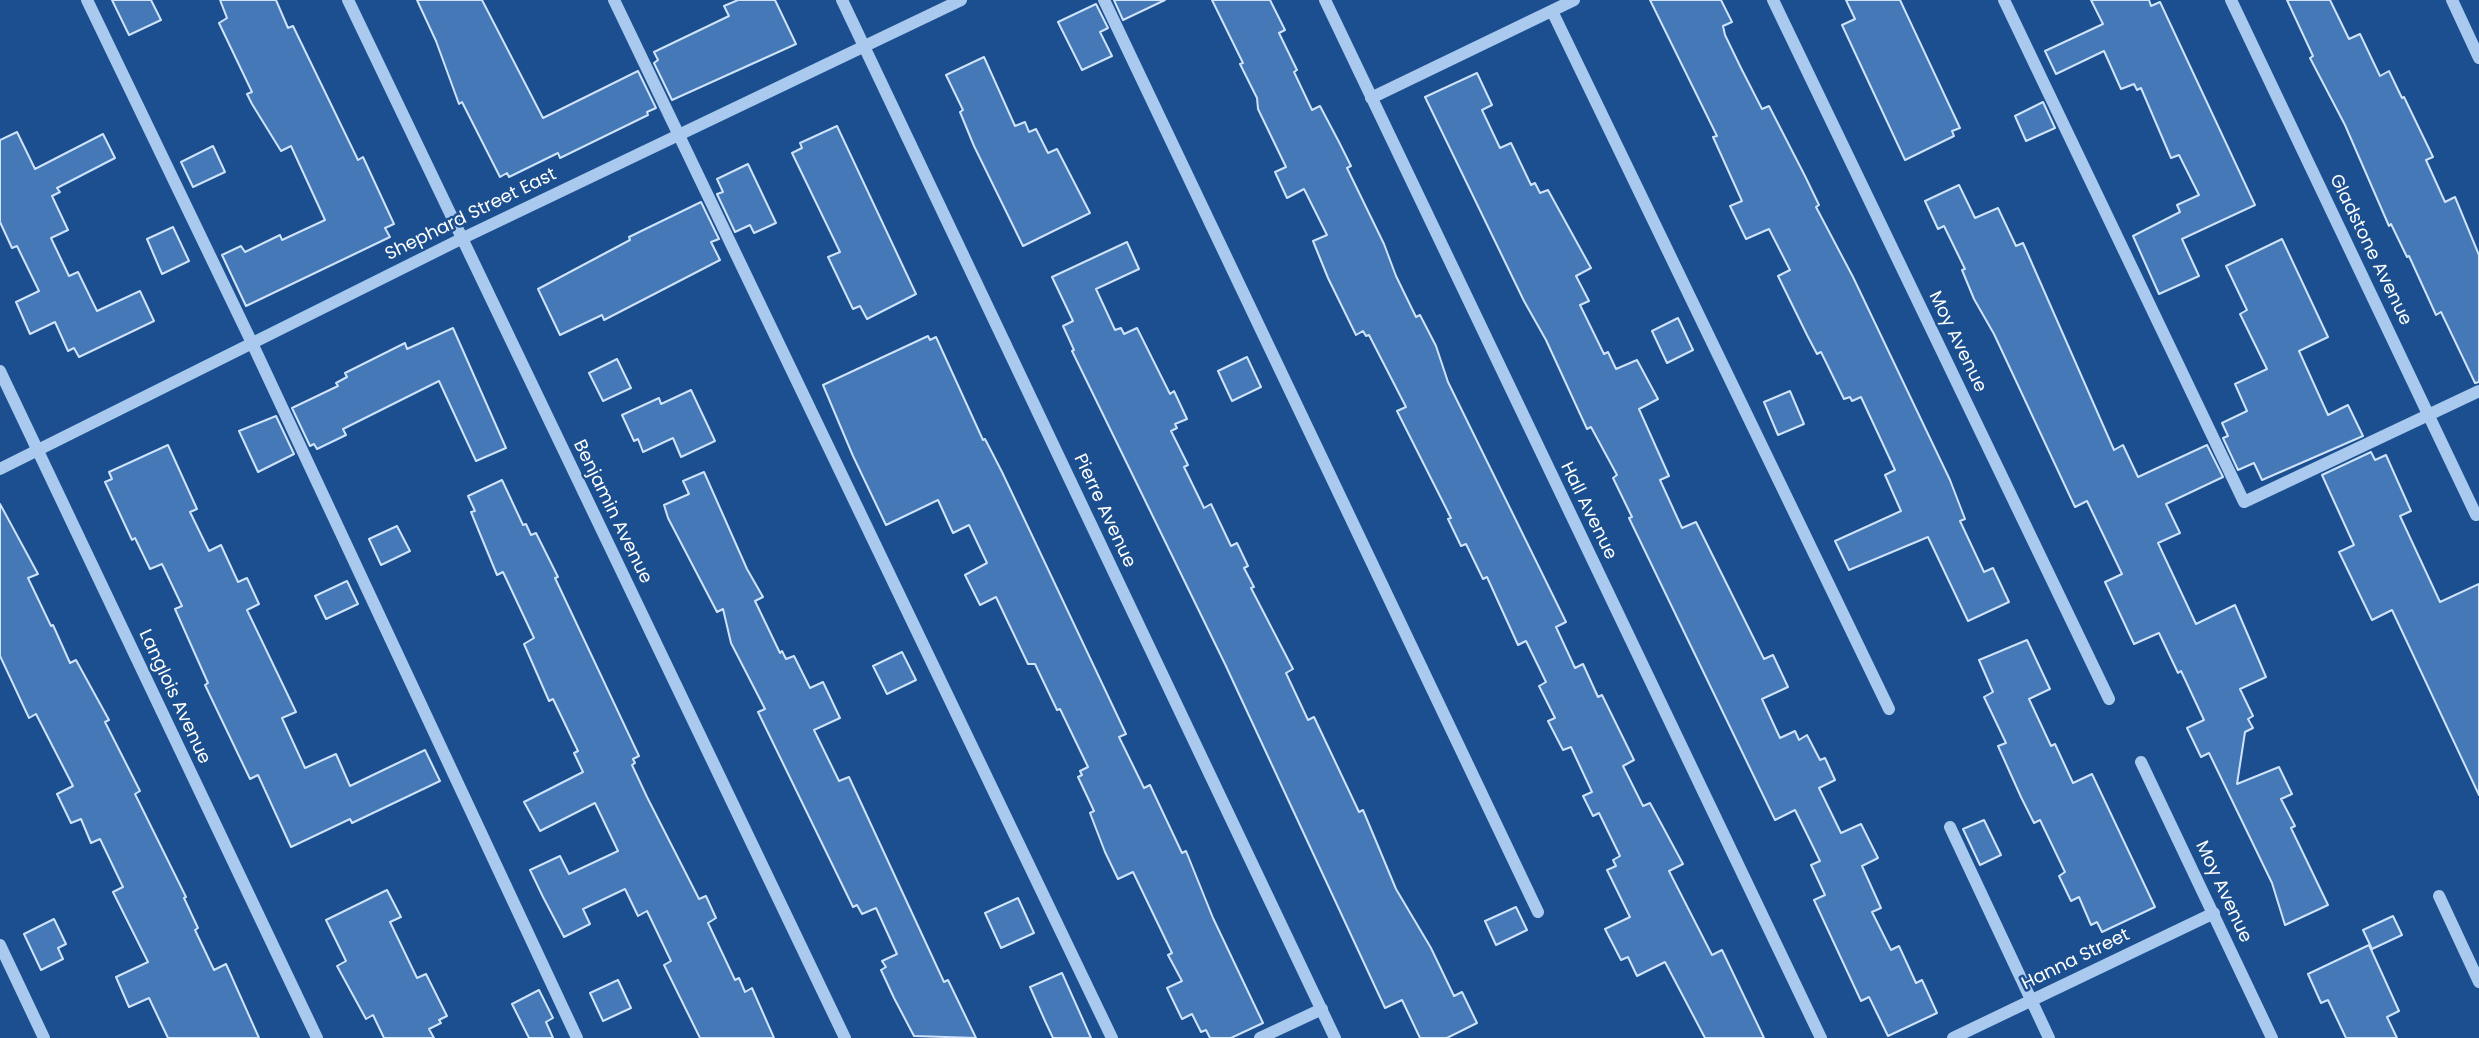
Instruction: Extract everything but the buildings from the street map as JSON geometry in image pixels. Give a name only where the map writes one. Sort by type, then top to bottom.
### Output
[{"type":"street","points":[[87,0],[252,343],[577,1038]]},
{"type":"street","name":"Benjamin Avenue","points":[[348,0],[845,1038]]},
{"type":"street","points":[[614,0],[1112,1038]]},
{"type":"street","name":"Pierre Avenue","points":[[842,0],[1335,1038]]},
{"type":"street","name":"Shephard Street East","points":[[0,469],[461,239],[961,0]]},
{"type":"street","points":[[1104,0],[1538,912]]},
{"type":"street","name":"Hall Avenue","points":[[1325,0],[1821,1038]]},
{"type":"street","points":[[1371,98],[1574,0]]},
{"type":"street","name":"Moy Avenue","points":[[1773,0],[2109,699]]},
{"type":"street","points":[[2004,0],[2244,502],[2479,391]]},
{"type":"street","name":"Gladstone Avenue","points":[[2231,0],[2476,515]]},
{"type":"street","points":[[2452,0],[2479,58]]},
{"type":"street","points":[[1552,11],[1889,709]]},
{"type":"street","name":"Langlois Avenue","points":[[0,371],[317,1038]]},
{"type":"street","name":"Moy Avenue","points":[[2141,762],[2272,1038]]},
{"type":"street","points":[[1950,827],[2049,1038]]},
{"type":"street","points":[[2439,896],[2479,982]]},
{"type":"street","name":"Hanna Street","points":[[1953,1038],[2214,913]]},
{"type":"street","points":[[0,946],[44,1038]]},
{"type":"street","points":[[1260,1038],[1322,1009]]}]
